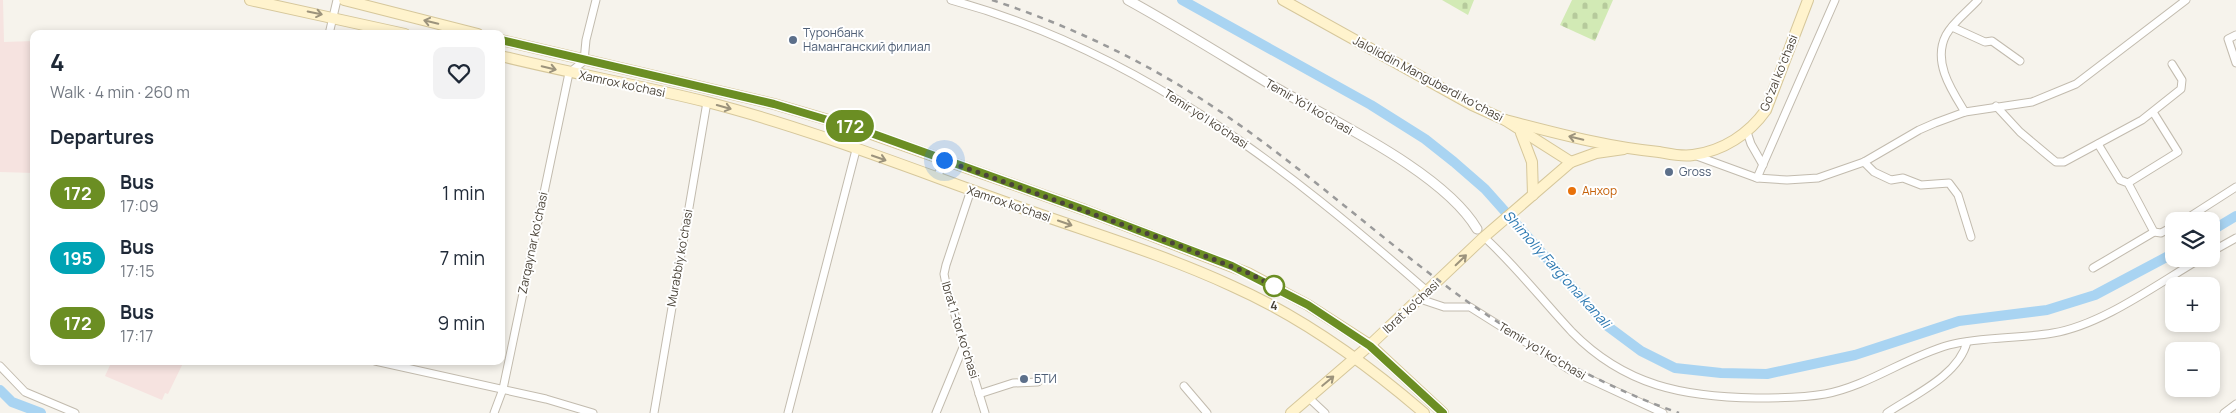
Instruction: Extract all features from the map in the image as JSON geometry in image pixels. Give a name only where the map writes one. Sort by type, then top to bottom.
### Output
[{"type":"main road","points":[[250,0],[388,30]]},
{"type":"main road","points":[[344,0],[453,30]]},
{"type":"main road","name":"Jaloliddin Manguberdi koʻchasi","points":[[1283,0],[1472,105],[1505,120],[1521,132],[1571,162]]},
{"type":"main road","name":"Goʻzal koʻchasi","points":[[1624,149],[1694,155],[1729,143],[1747,132],[1766,110],[1808,0]]},
{"type":"main road","points":[[505,41],[774,104],[868,132],[1085,210],[1248,273],[1308,305],[1370,346],[1443,413]]},
{"type":"main road","name":"Xamrox ko'chasi","points":[[505,57],[569,73],[707,102],[810,132],[1154,255],[1231,285],[1272,305],[1355,359],[1424,413]]},
{"type":"main road","points":[[1505,120],[1624,149]]},
{"type":"main road","points":[[1521,132],[1532,162],[1533,195]]},
{"type":"main road","points":[[1571,162],[1596,153],[1624,149]]},
{"type":"main road","name":"Ibrat ko'chasi","points":[[1291,413],[1370,346],[1424,295],[1480,233],[1533,195],[1571,162]]},
{"type":"street","points":[[330,30],[337,0]]},
{"type":"street","points":[[569,73],[584,61],[586,40],[596,0]]},
{"type":"street","name":"Temir yo'l ko'chasi","points":[[951,0],[1052,36],[1108,59],[1137,74],[1298,181],[1345,219],[1424,295]]},
{"type":"street","name":"Temir Yoʻl koʻchasi","points":[[1128,0],[1408,164],[1455,202],[1469,216],[1480,233]]},
{"type":"street","points":[[1757,178],[1835,0]]},
{"type":"street","points":[[1965,112],[1951,90],[1942,68],[1944,40],[1952,28],[1978,0]]},
{"type":"street","points":[[1694,155],[1757,178],[1786,180],[1818,178],[1864,162],[1919,130],[1965,112],[2032,102],[2076,84],[2186,0]]},
{"type":"street","points":[[1952,28],[1986,42],[1992,41],[2020,61]]},
{"type":"street","points":[[2236,35],[2228,40],[2236,63]]},
{"type":"street","points":[[1996,106],[2020,132],[2056,162],[2064,162],[2153,112],[2183,86],[2182,80],[2172,64]]},
{"type":"street","name":"Zarqaynar ko‘chasi","points":[[494,413],[503,389],[569,73]]},
{"type":"street","name":"Murabbiy ko‘chasi","points":[[654,413],[707,102]]},
{"type":"street","points":[[2128,183],[2178,152],[2153,112]]},
{"type":"street","points":[[1747,132],[1754,151],[1763,165]]},
{"type":"street","points":[[2098,144],[2120,180],[2128,183],[2154,232]]},
{"type":"street","points":[[788,413],[856,150]]},
{"type":"street","points":[[937,178],[944,160]]},
{"type":"street","points":[[1864,162],[1874,172],[1891,180],[1903,178],[1921,185],[1950,183],[1958,195],[1971,237]]},
{"type":"street","points":[[2197,212],[2236,187]]},
{"type":"street","name":"Ibrat 1-tor koʻchasi","points":[[971,190],[944,274],[985,413]]},
{"type":"street","points":[[2093,268],[2154,232],[2161,233],[2165,231]]},
{"type":"street","points":[[1480,233],[1512,262],[1572,332],[1618,368],[1663,388],[1686,394],[1725,397],[1774,398],[1825,394],[1849,387],[1936,350],[1967,342],[2053,333],[2089,322],[2186,267]]},
{"type":"street","points":[[2220,247],[2236,238]]},
{"type":"street","name":"Temir yoʻl koʻchasi","points":[[1424,295],[1444,307],[1470,307],[1570,370],[1663,413]]},
{"type":"street","points":[[1887,413],[1939,379],[1964,354],[1967,342]]},
{"type":"street","points":[[936,413],[964,345]]},
{"type":"street","points":[[394,365],[503,389],[594,413]]},
{"type":"street","points":[[0,366],[25,392],[75,413]]},
{"type":"street","points":[[979,394],[1013,383],[1038,382]]},
{"type":"street","points":[[1184,386],[1207,413]]},
{"type":"street","points":[[1309,398],[1325,413]]},
{"type":"street","points":[[2224,413],[2236,404]]},
{"type":"shaded area","points":[[0,0],[3,0],[4,42],[30,41],[30,173],[0,172]]},
{"type":"shaded area","points":[[110,365],[182,365],[168,394],[165,393],[162,400],[105,376]]},
{"type":"green space","points":[[1442,0],[1474,0],[1468,15]]},
{"type":"green space","points":[[1572,0],[1613,0],[1595,41],[1560,25]]},
{"type":"waterway","name":"Shimoliy Fargʻona kanali","points":[[1182,0],[1371,105],[1425,139],[1485,189],[1606,325],[1641,351],[1675,368],[1721,373],[1767,374],[1855,355],[1959,321],[2047,310],[2095,295],[2165,258]]},
{"type":"waterway","name":"Shimoliy Fargʻona kanali","points":[[2220,226],[2236,216]]},
{"type":"waterway","points":[[0,390],[12,402],[41,413]]},
{"type":"railway","points":[[992,0],[1085,36],[1116,50],[1174,82],[1231,119],[1291,163],[1408,257],[1493,319],[1570,365],[1651,403],[1679,413]]},
{"type":"bus line","name":"172","points":[[505,41],[774,104],[868,132],[1085,210],[1232,266],[1273,285],[1308,305],[1370,346],[1443,413]]},
{"type":"place","name":"Туронбанк Наманганский филиал","points":[[793,40]]},
{"type":"place","name":"Gross","points":[[1669,172]]},
{"type":"place","name":"Анхор","points":[[1572,191]]},
{"type":"place","name":"4","points":[[1274,286]]},
{"type":"place","name":"БТИ","points":[[1024,379]]},
{"type":"route","points":[[944,160],[1165,240],[1248,273],[1274,286]]}]
